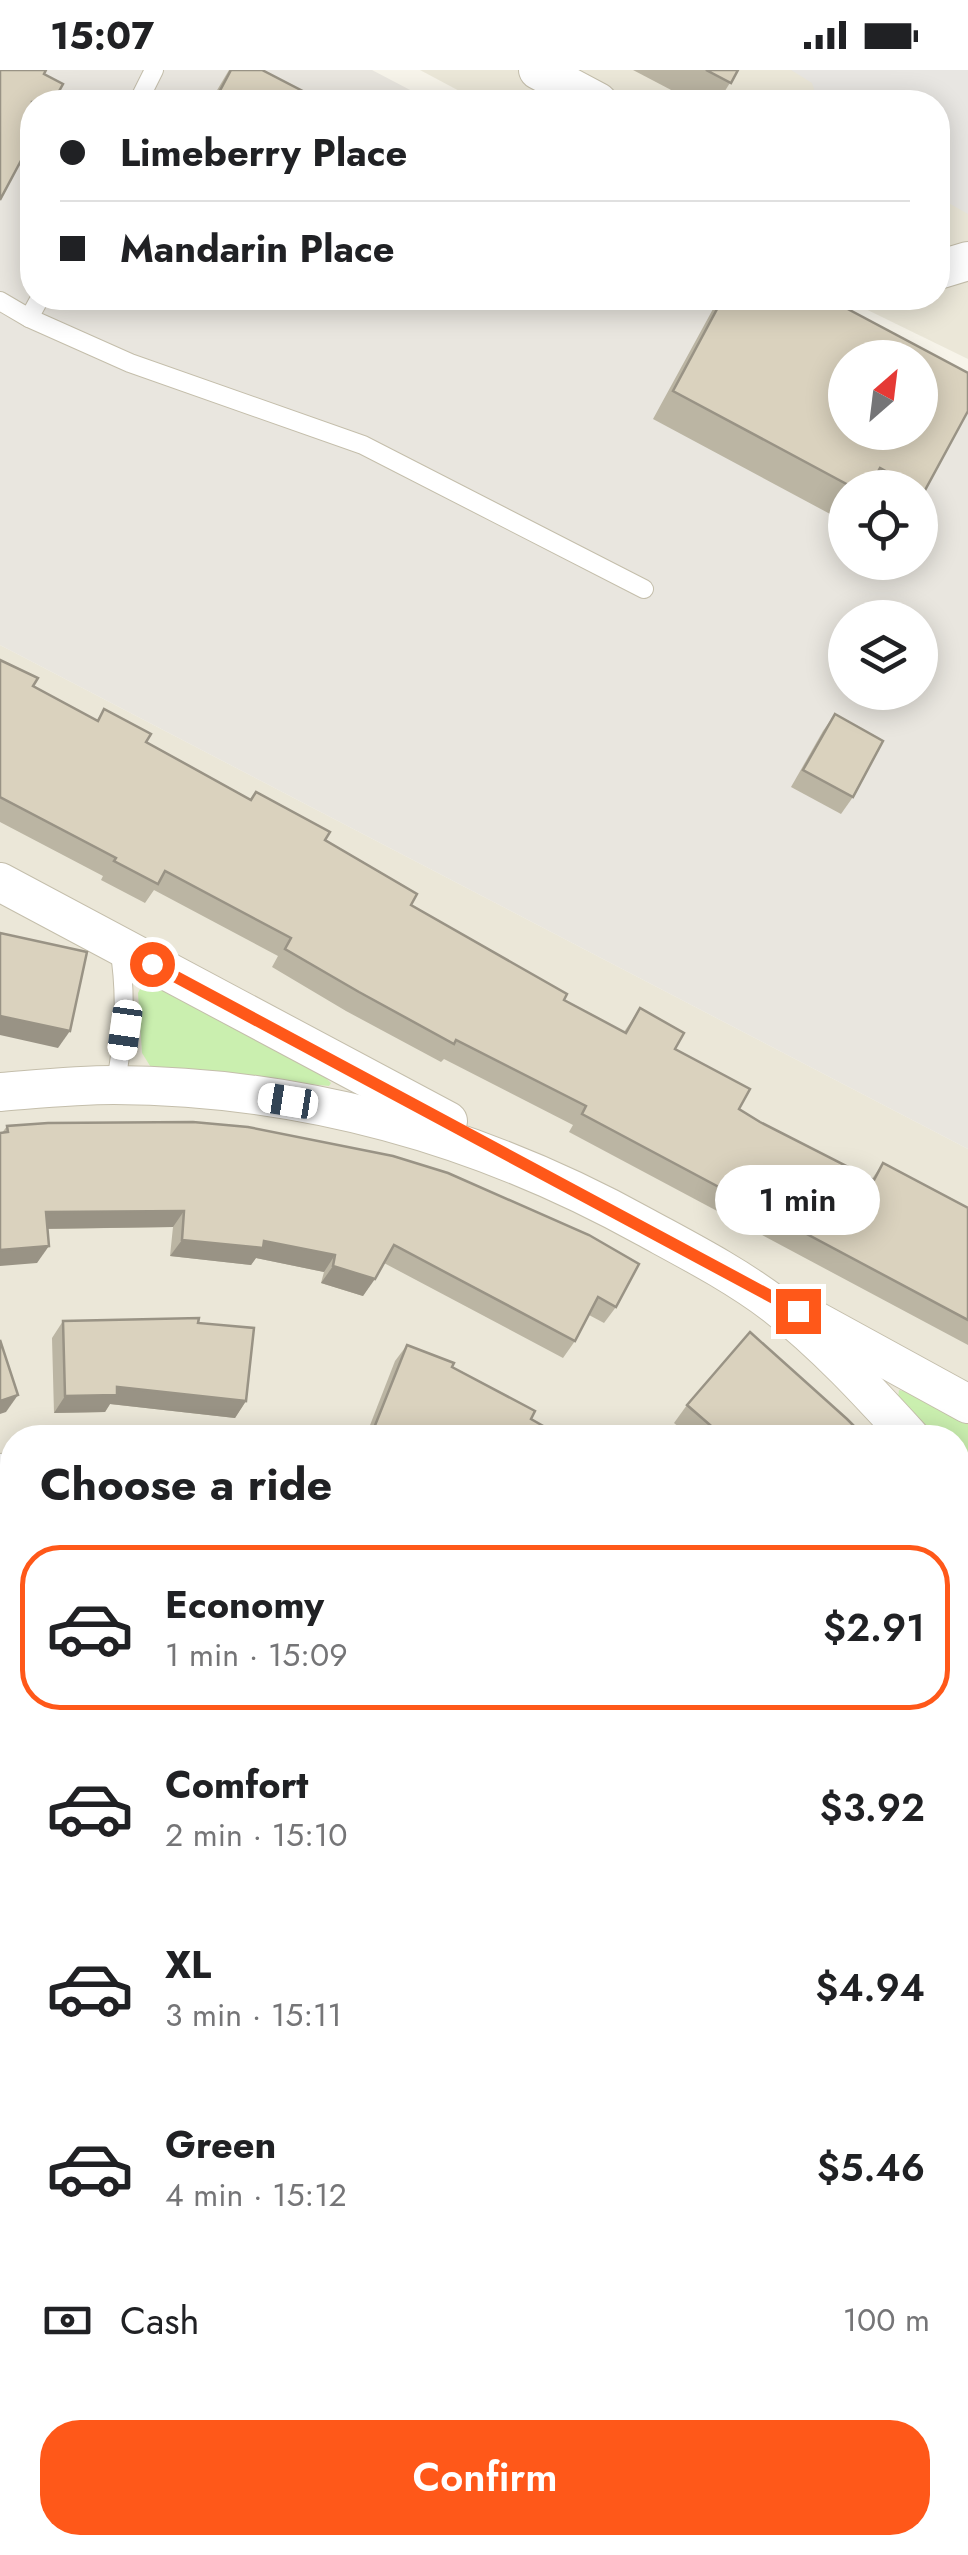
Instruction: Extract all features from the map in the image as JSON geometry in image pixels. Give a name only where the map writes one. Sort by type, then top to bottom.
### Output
[{"type":"street","points":[[538,70],[576,90]]},
{"type":"street","points":[[0,882],[582,1192],[968,1404]]},
{"type":"street","points":[[0,1092],[115,1085],[259,1096],[368,1115],[452,1139],[582,1192]]},
{"type":"street","points":[[730,1274],[812,1336],[898,1425]]},
{"type":"lane","points":[[0,301],[130,363],[363,445],[644,588]]},
{"type":"lane","points":[[29,318],[33,310]]},
{"type":"lane","points":[[115,1085],[125,1030],[125,985],[119,946]]},
{"type":"shaded area","points":[[0,70],[372,70],[410,90],[20,90],[20,310],[804,310],[830,340],[828,450],[938,450],[938,417],[968,391],[968,1149],[0,645]]},
{"type":"shaded area","points":[[420,70],[968,70],[968,359],[938,344],[938,340],[929,340],[868,310],[950,310],[950,90],[458,90]]},
{"type":"shaded area","points":[[791,70],[968,70],[968,214],[950,204],[950,90],[813,90],[812,83]]},
{"type":"shaded area","points":[[0,645],[968,1149],[968,1425],[0,1425]]},
{"type":"green space","points":[[151,984],[331,1083],[329,1086],[152,1069],[142,1053],[138,993],[142,985]]},
{"type":"green space","points":[[899,1390],[908,1392],[968,1425],[922,1425],[898,1398]]},
{"type":"building","points":[[0,70],[46,70],[44,74],[63,84],[60,90],[20,90],[20,162],[0,200]]},
{"type":"building","points":[[231,70],[262,70],[301,90],[220,90]]},
{"type":"building","points":[[706,70],[738,70],[731,83]]},
{"type":"building","points":[[717,310],[850,310],[906,340],[828,340],[828,450],[938,450],[938,357],[968,373],[968,411],[936,470],[828,470],[828,474],[673,391]]},
{"type":"building","points":[[0,660],[38,678],[33,686],[98,721],[104,709],[151,734],[146,742],[251,800],[256,792],[330,832],[325,840],[417,894],[411,905],[567,994],[564,1000],[626,1033],[640,1008],[684,1033],[675,1049],[750,1089],[739,1109],[760,1122],[874,1180],[883,1163],[968,1208],[968,1320],[582,1114],[586,1106],[456,1040],[454,1044],[359,992],[285,949],[291,938],[165,871],[158,884],[0,797]]},
{"type":"building","points":[[835,714],[883,741],[853,797],[803,770]]},
{"type":"building","points":[[0,933],[87,952],[70,1031],[0,1016]]},
{"type":"building","points":[[193,1122],[248,1127],[393,1156],[448,1173],[589,1235],[639,1264],[616,1307],[598,1297],[575,1341],[394,1245],[375,1279],[333,1266],[335,1255],[264,1241],[263,1248],[182,1240],[184,1211],[46,1212],[49,1246],[0,1250],[0,1133],[8,1132],[7,1126]]},
{"type":"building","points":[[199,1318],[198,1323],[254,1328],[246,1401],[117,1387],[117,1395],[65,1396],[63,1321]]},
{"type":"building","points":[[750,1332],[853,1425],[710,1425],[687,1405]]},
{"type":"building","points":[[0,1340],[18,1395],[0,1401]]},
{"type":"building","points":[[407,1345],[454,1363],[452,1367],[535,1411],[531,1419],[542,1425],[375,1425]]},
{"type":"route","points":[[152,964],[798,1311]]}]
